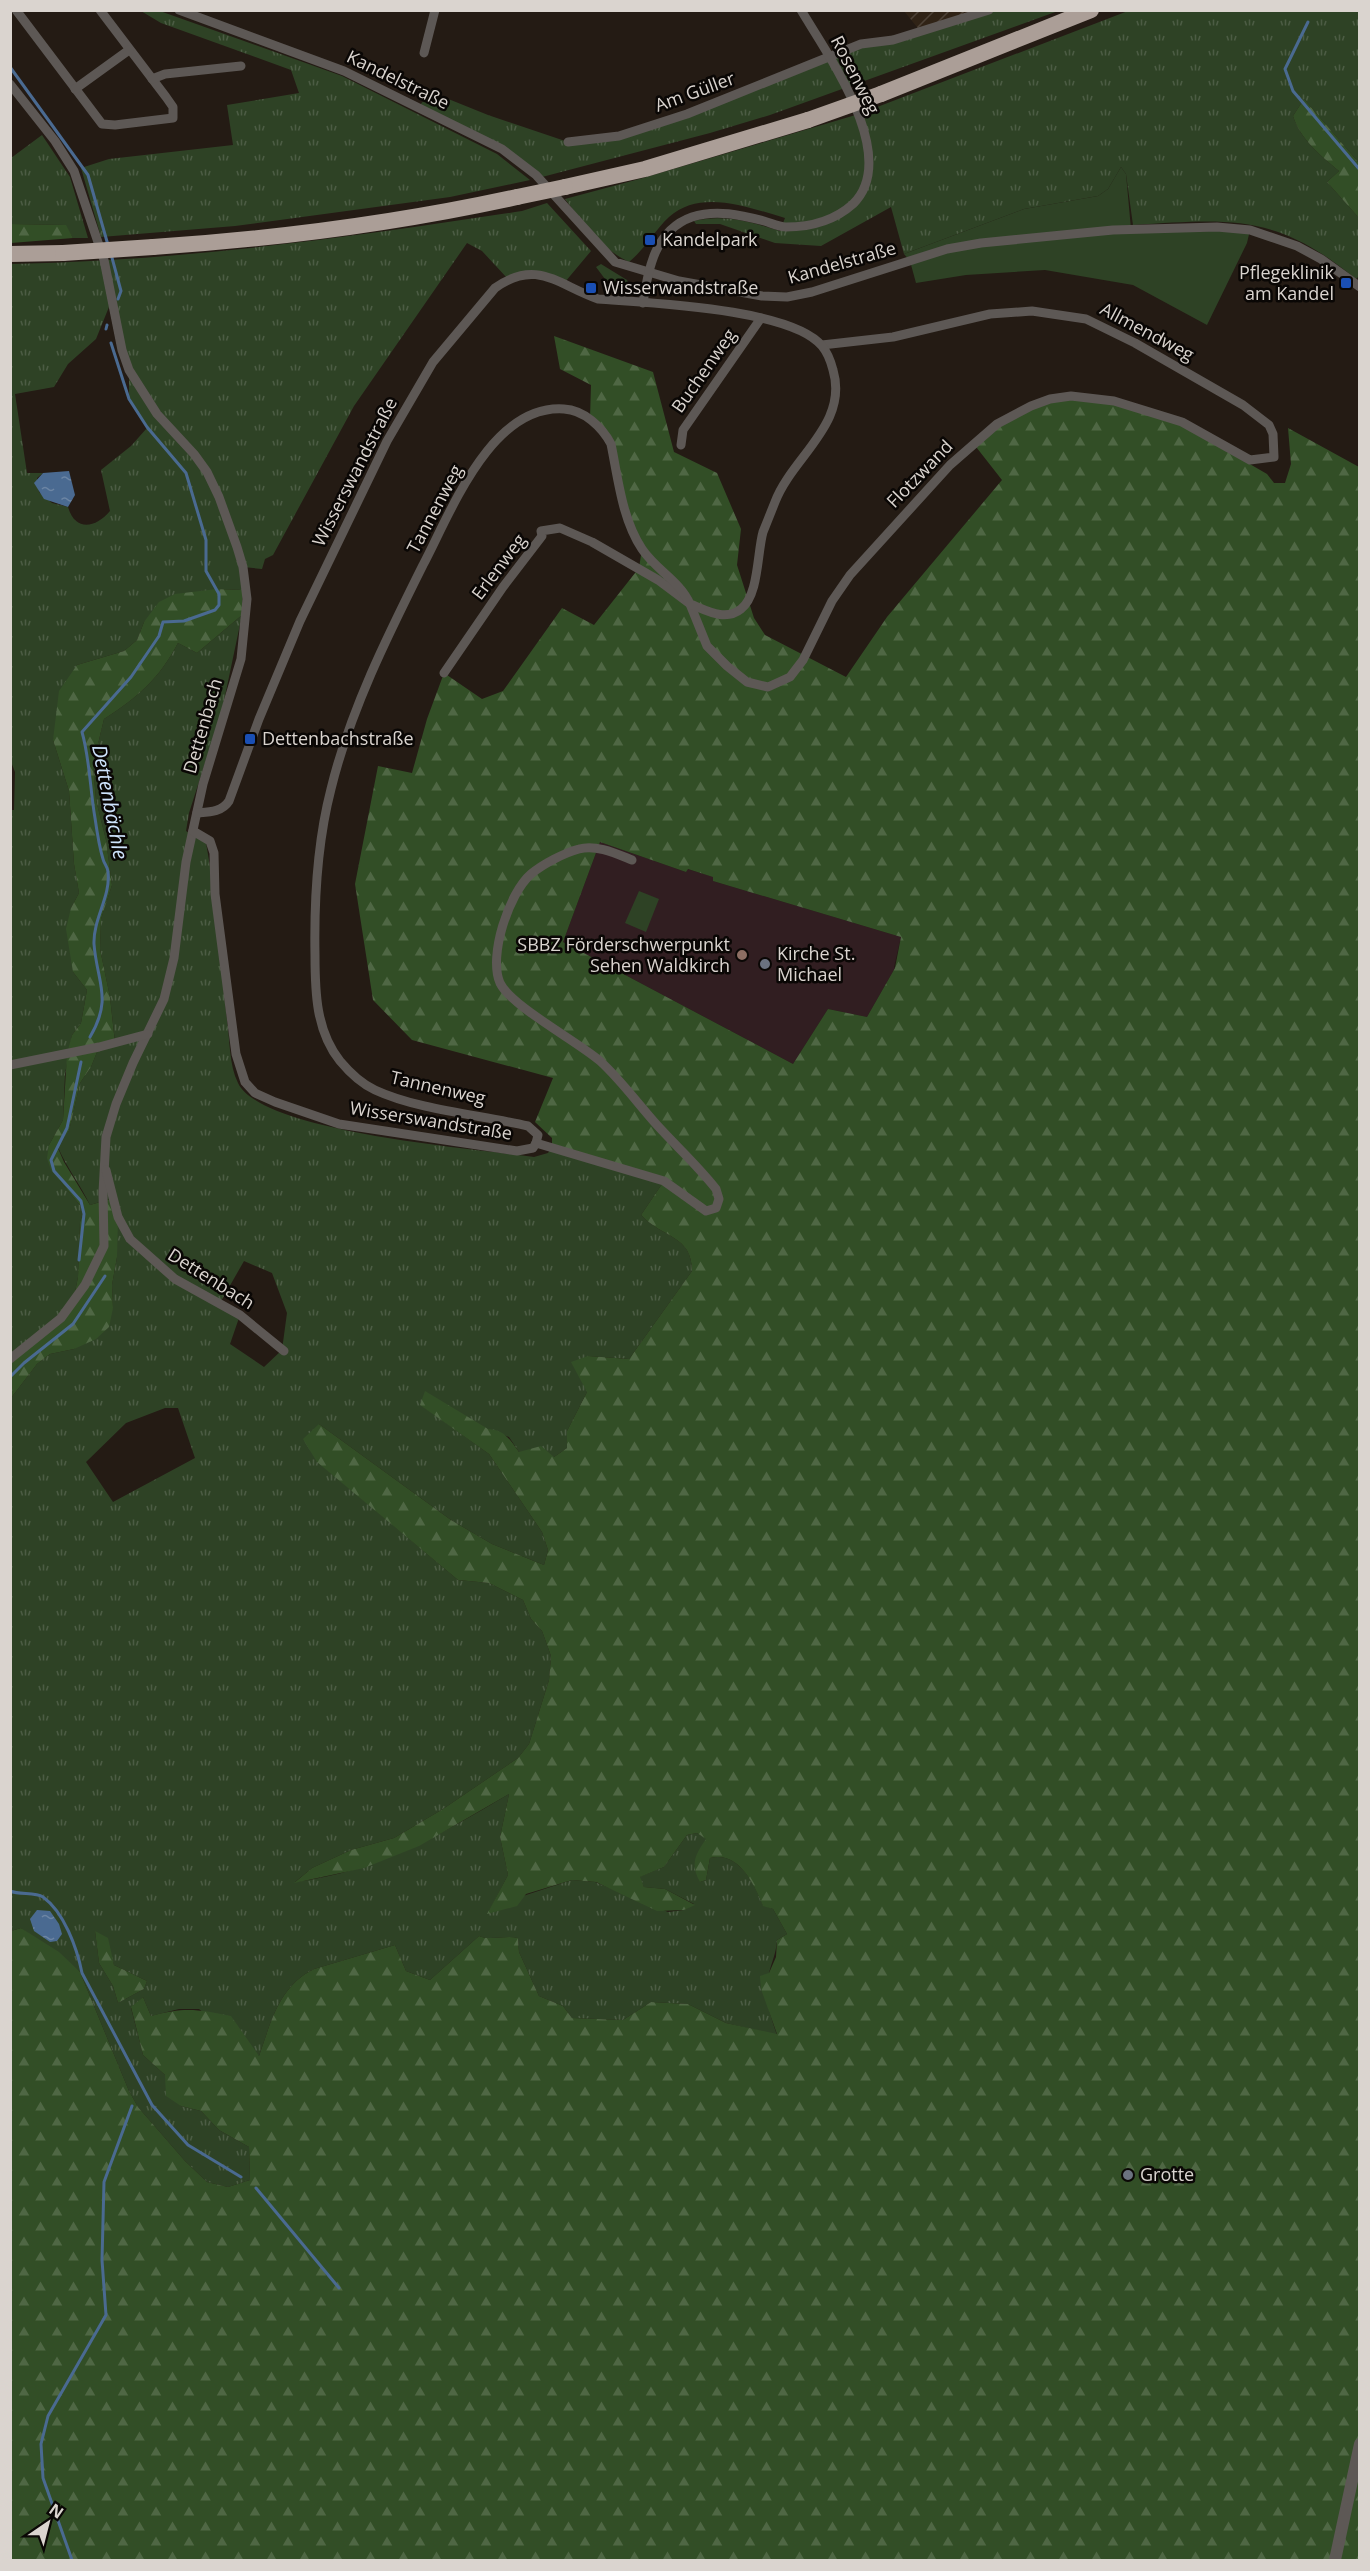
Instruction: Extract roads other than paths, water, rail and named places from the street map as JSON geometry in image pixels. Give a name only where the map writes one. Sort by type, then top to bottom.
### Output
[{"type":"highway","points":[[10,254],[153,247],[279,236],[469,208],[645,169],[808,120],[881,94],[1091,10]]},
{"type":"street","points":[[16,10],[102,124],[116,125],[173,117],[173,107],[100,10]]},
{"type":"street","name":"Kandelstraße","points":[[179,10],[190,12],[344,71],[502,149],[531,171],[615,262],[679,281],[762,296],[788,297],[812,292],[947,249],[981,243],[1122,230],[1217,227],[1250,230],[1297,246],[1321,259],[1359,287]]},
{"type":"street","points":[[424,53],[435,10]]},
{"type":"street","name":"Rosenweg","points":[[643,303],[653,253],[676,225],[692,217],[725,213],[783,227],[810,225],[831,219],[844,212],[857,200],[870,174],[867,139],[862,120],[801,10]]},
{"type":"street","name":"Am Güller","points":[[568,142],[619,136],[687,114],[861,44],[893,40],[989,10]]},
{"type":"street","points":[[75,89],[129,50]]},
{"type":"street","points":[[152,79],[165,74],[241,66]]},
{"type":"street","name":"Dettenbach","points":[[10,84],[55,141],[74,171],[104,260],[116,321],[129,370],[158,414],[205,469],[219,497],[234,536],[245,578],[246,612],[240,659],[207,773],[186,862],[174,958],[164,999],[132,1063],[106,1137],[104,1246],[85,1285],[61,1318],[10,1359]]},
{"type":"street","name":"Wisserswandstraße","points":[[197,813],[215,811],[226,806],[229,801],[259,718],[300,621],[387,441],[433,362],[491,292],[508,279],[522,274],[536,274],[565,282],[582,294],[598,299],[643,303]]},
{"type":"street","points":[[643,303],[761,318],[795,329],[822,345],[830,361],[837,385],[834,409],[822,431],[778,494],[763,532],[750,598],[742,609],[732,614],[718,615],[690,604]]},
{"type":"street","name":"Allmendweg","points":[[822,345],[893,338],[990,314],[1032,311],[1086,319],[1135,343],[1244,405],[1269,425],[1273,434],[1274,457]]},
{"type":"street","name":"Buchenweg","points":[[681,446],[683,430],[761,318]]},
{"type":"street","name":"Flotzwand","points":[[690,604],[707,646],[747,682],[768,687],[790,677],[803,660],[832,601],[850,574],[943,472],[997,424],[1050,399],[1087,396],[1114,401],[1182,422],[1250,460],[1274,457]]},
{"type":"street","name":"Tannenweg","points":[[536,1143],[538,1136],[528,1126],[423,1105],[374,1090],[356,1078],[328,1044],[315,994],[314,937],[318,855],[330,790],[356,711],[376,662],[456,498],[470,474],[518,421],[552,408],[570,409],[590,418],[605,433],[611,444],[629,526],[655,566],[685,593],[690,604]]},
{"type":"street","name":"Erlenweg","points":[[444,673],[503,586],[543,536],[541,531],[560,528],[592,542],[639,568],[690,604]]},
{"type":"street","name":"Wisserswandstraße","points":[[193,831],[210,841],[214,853],[215,894],[236,1054],[245,1082],[255,1093],[339,1124],[517,1151],[533,1148],[536,1143],[664,1181],[706,1211],[716,1208],[719,1199],[716,1189],[602,1063],[574,1040],[509,996],[500,982],[496,964],[497,946],[510,908],[518,891],[531,874],[581,848],[607,851],[632,860]]},
{"type":"street","points":[[10,1065],[99,1047],[148,1034]]},
{"type":"street","name":"Dettenbach","points":[[104,1162],[118,1217],[130,1239],[175,1279],[240,1315],[284,1351]]},
{"type":"street","points":[[1335,2560],[1359,2444]]},
{"type":"water","points":[[69,471],[75,495],[68,507],[44,499],[34,483],[43,473]]},
{"type":"water","points":[[37,1910],[50,1911],[59,1924],[62,1934],[57,1941],[50,1942],[34,1931],[30,1919]]},
{"type":"waterway","points":[[1308,22],[1285,69],[1293,91],[1360,170]]},
{"type":"waterway","points":[[10,67],[88,175],[108,245]]},
{"type":"waterway","points":[[111,254],[121,291],[118,299]]},
{"type":"waterway","points":[[106,329],[107,325]]},
{"type":"waterway","name":"Dettenbächle","points":[[90,1037],[101,1012],[102,990],[94,935],[107,890],[108,872],[98,839],[87,753],[82,732],[131,677],[159,636],[163,622],[184,621],[215,610],[219,605],[219,594],[206,571],[206,540],[186,473],[147,427],[129,399],[111,343]]},
{"type":"waterway","name":"Dettenbächle","points":[[79,1260],[84,1214],[81,1201],[54,1171],[51,1160],[67,1128],[81,1062]]},
{"type":"waterway","name":"Dettenbächle","points":[[10,1377],[73,1324],[105,1276]]},
{"type":"waterway","points":[[10,1891],[40,1895],[51,1904],[63,1921],[73,1942],[82,1973],[152,2105],[188,2145],[241,2177]]},
{"type":"waterway","points":[[72,2560],[43,2478],[41,2444],[48,2416],[106,2315],[102,2260],[104,2182],[132,2106]]},
{"type":"waterway","points":[[256,2188],[339,2288]]},
{"type":"place","name":"Kandelpark","points":[[650,240]]},
{"type":"place","name":"Pflegeklinik am Kandel","points":[[1346,283]]},
{"type":"place","name":"Wisserwandstraße","points":[[591,288]]},
{"type":"place","name":"Dettenbachstraße","points":[[250,739]]},
{"type":"place","name":"SBBZ Förderschwerpunkt Sehen Waldkirch","points":[[742,955]]},
{"type":"place","name":"Kirche St. Michael","points":[[765,964]]},
{"type":"place","name":"Grotte","points":[[1128,2175]]}]
